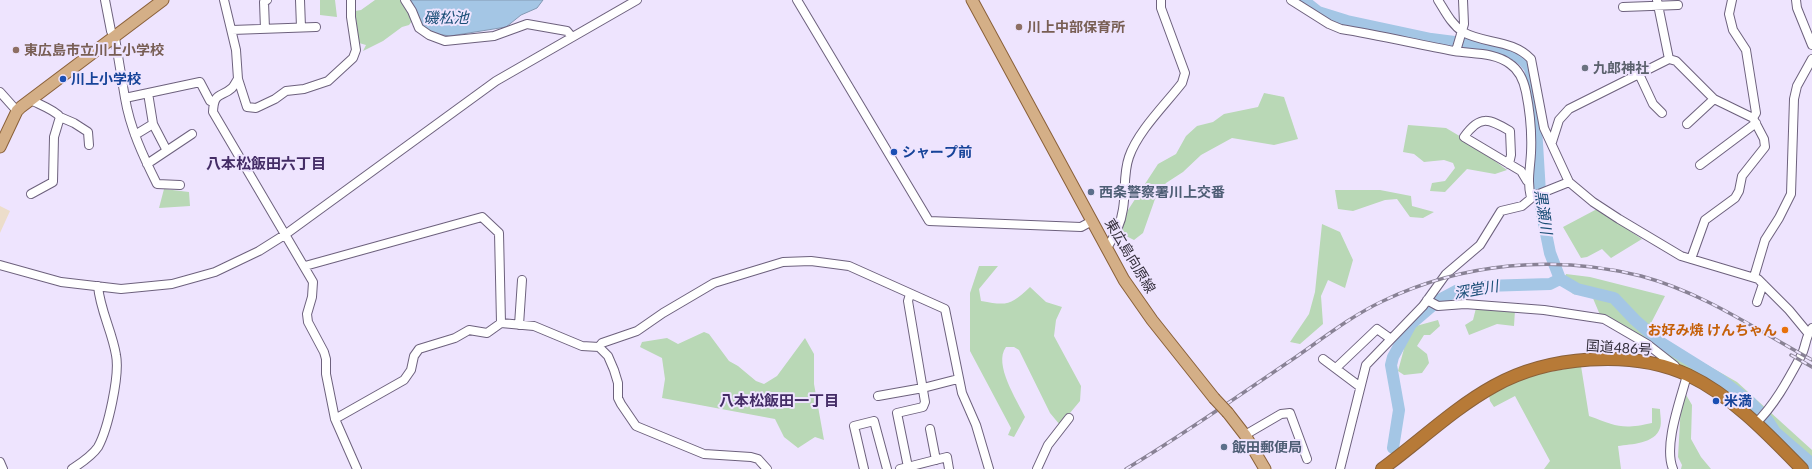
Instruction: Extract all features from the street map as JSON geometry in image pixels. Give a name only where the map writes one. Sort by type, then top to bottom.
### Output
[{"type":"highway","name":"国道486号","points":[[1382,469],[1481,393],[1526,371],[1588,359],[1638,362],[1675,370],[1687,375],[1718,393],[1758,421],[1802,469]]},
{"type":"main road","points":[[0,147],[17,111],[163,0]]},
{"type":"main road","name":"東広島向原線","points":[[972,0],[1124,280],[1152,320],[1245,435],[1265,469]]},
{"type":"street","points":[[105,0],[111,31],[114,38],[128,115],[135,135],[157,184],[180,185]]},
{"type":"street","points":[[224,0],[236,50],[238,79],[247,107],[256,108],[286,91],[304,89],[328,81],[353,58],[356,50],[351,17],[351,0]]},
{"type":"street","points":[[265,29],[264,2],[267,0]]},
{"type":"street","points":[[300,0],[301,28]]},
{"type":"street","points":[[405,0],[412,11],[419,28],[429,35],[445,41],[494,36],[527,24],[567,31],[572,38]]},
{"type":"street","points":[[797,0],[929,221],[1081,227],[1092,221]]},
{"type":"street","points":[[1107,248],[1118,230],[1123,208],[1123,182],[1129,157],[1138,139],[1182,83],[1185,73],[1161,8],[1161,0]]},
{"type":"street","points":[[1291,0],[1329,24],[1341,29],[1500,58],[1510,64],[1521,77],[1526,92],[1531,152],[1528,181]]},
{"type":"street","points":[[1438,0],[1452,23],[1461,33],[1503,43],[1526,53],[1531,59],[1544,128],[1552,142],[1569,182],[1594,202],[1654,242],[1681,256],[1754,277],[1810,330],[1801,354],[1780,393],[1758,421]]},
{"type":"street","points":[[1456,49],[1464,24],[1463,0]]},
{"type":"street","points":[[1700,164],[1754,121],[1756,113],[1746,50],[1733,30],[1729,14],[1732,0]]},
{"type":"street","points":[[1796,0],[1797,8],[1812,45]]},
{"type":"street","points":[[0,265],[62,282],[121,289],[172,284],[215,272],[259,251],[286,234],[496,81],[572,38],[632,1]]},
{"type":"street","points":[[1658,3],[1669,59]]},
{"type":"street","points":[[1624,7],[1658,3],[1678,5]]},
{"type":"street","points":[[232,30],[316,27]]},
{"type":"street","points":[[1552,142],[1559,120],[1569,109],[1669,59],[1676,61],[1714,99],[1754,121],[1764,139],[1765,147],[1742,176],[1739,191],[1735,198],[1705,220],[1691,259]]},
{"type":"street","points":[[1754,277],[1765,240],[1780,218],[1791,194],[1794,99],[1796,86],[1812,59]]},
{"type":"street","points":[[1639,74],[1653,104],[1662,113]]},
{"type":"street","points":[[238,79],[232,88],[217,96],[213,102],[213,112],[305,266],[313,282],[312,297],[307,314],[308,322],[326,359],[326,374],[335,419],[357,469]]},
{"type":"street","points":[[125,98],[200,82],[210,101],[213,102]]},
{"type":"street","points":[[0,92],[17,111]]},
{"type":"street","points":[[148,93],[153,124],[166,150]]},
{"type":"street","points":[[1686,124],[1714,99]]},
{"type":"street","points":[[31,100],[44,105],[46,109],[58,114],[60,118],[74,123],[88,132],[89,145]]},
{"type":"street","points":[[31,194],[53,182],[54,137],[60,118]]},
{"type":"street","points":[[1510,164],[1510,131],[1490,120],[1482,120],[1471,126],[1464,136],[1521,171],[1528,181],[1533,197]]},
{"type":"street","points":[[135,135],[153,124]]},
{"type":"street","points":[[147,164],[192,134]]},
{"type":"street","points":[[1340,469],[1359,386],[1366,365],[1391,339],[1432,302],[1446,274],[1480,245],[1501,211],[1522,206],[1533,197],[1569,182]]},
{"type":"street","points":[[305,266],[482,217],[498,233],[501,323]]},
{"type":"street","points":[[599,347],[602,343],[637,331],[663,313],[714,283],[783,262],[811,261],[849,266],[945,309],[958,379],[962,393],[976,425],[989,469]]},
{"type":"street","points":[[519,325],[522,280]]},
{"type":"street","points":[[1756,302],[1763,284]]},
{"type":"street","points":[[72,469],[85,461],[97,448],[105,432],[118,372],[116,354],[99,300],[98,286]]},
{"type":"street","points":[[910,294],[908,301],[926,402],[923,407],[897,413],[904,468],[948,457],[950,469]]},
{"type":"street","points":[[1432,302],[1544,310],[1604,319],[1647,344],[1675,366],[1675,370]]},
{"type":"street","points":[[335,419],[404,380],[411,370],[414,356],[419,349],[455,338],[469,330],[488,333],[501,323],[534,326],[547,330],[582,346],[599,347],[608,356],[614,370],[618,383],[618,398],[636,426],[704,454],[751,457],[758,459],[767,469]]},
{"type":"street","points":[[1336,368],[1377,329],[1391,339]]},
{"type":"street","points":[[1323,359],[1359,386]]},
{"type":"street","points":[[1673,469],[1670,461],[1673,427],[1687,375]]},
{"type":"street","points":[[878,396],[923,388],[958,379]]},
{"type":"street","points":[[1245,435],[1281,414],[1290,413],[1307,459]]},
{"type":"street","points":[[1037,469],[1048,445],[1069,418]]},
{"type":"street","points":[[864,469],[854,426],[874,421],[887,469]]},
{"type":"street","points":[[930,429],[936,460]]},
{"type":"street","points":[[0,462],[3,469]]},
{"type":"shaded area","points":[[0,206],[10,211],[0,233]]},
{"type":"green space","points":[[320,0],[335,0],[337,17],[320,15]]},
{"type":"green space","points":[[375,0],[401,0],[407,8],[412,21],[409,25],[402,27],[383,41],[363,51],[366,45],[359,43],[355,11],[361,10]]},
{"type":"green space","points":[[1264,93],[1284,97],[1298,139],[1274,145],[1232,138],[1201,155],[1183,172],[1166,183],[1155,199],[1143,233],[1134,240],[1120,233],[1128,210],[1158,164],[1176,154],[1186,136],[1197,126],[1213,122],[1224,114],[1258,107]]},
{"type":"green space","points":[[1408,125],[1446,128],[1468,141],[1507,170],[1495,174],[1467,169],[1445,192],[1430,191],[1432,183],[1445,181],[1455,168],[1453,163],[1444,160],[1424,162],[1414,154],[1403,152]]},
{"type":"green space","points":[[164,189],[189,192],[190,206],[159,208]]},
{"type":"green space","points":[[1335,190],[1380,190],[1411,196],[1412,206],[1434,212],[1423,218],[1410,217],[1397,199],[1385,200],[1353,211],[1338,209]]},
{"type":"green space","points":[[1597,209],[1642,239],[1611,258],[1602,249],[1587,257],[1581,258],[1563,227]]},
{"type":"green space","points":[[1322,224],[1340,232],[1353,260],[1345,288],[1328,280],[1321,296],[1323,324],[1300,344],[1290,342],[1309,314],[1315,292]]},
{"type":"green space","points":[[979,266],[998,266],[979,289],[981,301],[1003,304],[1008,303],[1013,301],[1030,287],[1046,302],[1062,307],[1056,320],[1054,336],[1081,386],[1080,401],[1060,425],[1050,413],[1019,350],[1014,347],[1006,347],[1003,354],[1002,363],[1004,372],[1012,392],[1025,417],[1014,437],[1008,435],[1011,428],[970,351],[970,293]]},
{"type":"green space","points":[[1566,274],[1590,277],[1665,296],[1650,325],[1667,342],[1737,382],[1812,450],[1812,469],[1765,423],[1722,389],[1675,364],[1600,315],[1592,296],[1573,294],[1564,282]]},
{"type":"green space","points":[[1476,308],[1515,310],[1514,326],[1497,324],[1469,335],[1465,325],[1473,320]]},
{"type":"green space","points":[[1438,320],[1440,326],[1430,335],[1424,335],[1417,346],[1427,354],[1429,363],[1422,373],[1404,375],[1398,371],[1408,334],[1416,326]]},
{"type":"green space","points":[[704,332],[709,334],[729,361],[738,366],[756,381],[764,384],[777,376],[805,338],[814,354],[814,384],[824,440],[815,437],[798,448],[784,437],[775,419],[662,398],[665,379],[662,358],[640,347],[642,342],[667,338],[678,344]]},
{"type":"green space","points":[[1581,366],[1589,416],[1619,426],[1633,426],[1652,423],[1652,408],[1660,409],[1661,426],[1653,437],[1636,444],[1618,446],[1621,469],[1544,469],[1550,461],[1515,396],[1494,407],[1490,401],[1489,396],[1528,376]]},
{"type":"green space","points":[[1685,393],[1692,405],[1691,439],[1701,457],[1711,469],[1681,469],[1682,465],[1678,457],[1681,404]]},
{"type":"water","name":"磯松池","points":[[409,0],[543,0],[537,8],[521,15],[506,27],[450,36],[437,34],[424,28]]},
{"type":"waterway","name":"黒瀬川","points":[[1303,0],[1318,12],[1347,21],[1431,39],[1486,46],[1513,53],[1524,61],[1530,68],[1534,94],[1541,209],[1550,253],[1560,279],[1577,289],[1614,298],[1635,320],[1660,342],[1721,380],[1750,402],[1768,421],[1775,432],[1812,464]]},
{"type":"waterway","name":"深堂川","points":[[1393,448],[1399,410],[1391,365],[1393,357],[1411,324],[1439,300],[1456,291],[1484,286],[1550,284],[1560,279]]},
{"type":"railway","points":[[1126,469],[1189,429],[1337,328],[1371,307],[1413,288],[1445,278],[1477,271],[1509,266],[1542,264],[1576,265],[1608,269],[1641,276],[1664,283],[1708,302],[1812,360]]},
{"type":"railway","points":[[1791,355],[1812,367]]},
{"type":"place","name":"川上中部保育所","points":[[1019,27]]},
{"type":"place","name":"東広島市立川上小学校","points":[[16,50]]},
{"type":"place","name":"九郎神社","points":[[1585,68]]},
{"type":"place","name":"川上小学校","points":[[63,79]]},
{"type":"place","name":"シャープ前","points":[[894,152]]},
{"type":"place","name":"西条警察署川上交番","points":[[1091,192]]},
{"type":"place","name":"お好み焼 けんちゃん","points":[[1785,330]]},
{"type":"place","name":"米満","points":[[1716,401]]},
{"type":"place","name":"飯田郵便局","points":[[1224,447]]},
{"type":"district","name":"八本松飯田六丁目","points":[[266,164]]},
{"type":"district","name":"八本松飯田一丁目","points":[[779,401]]}]
